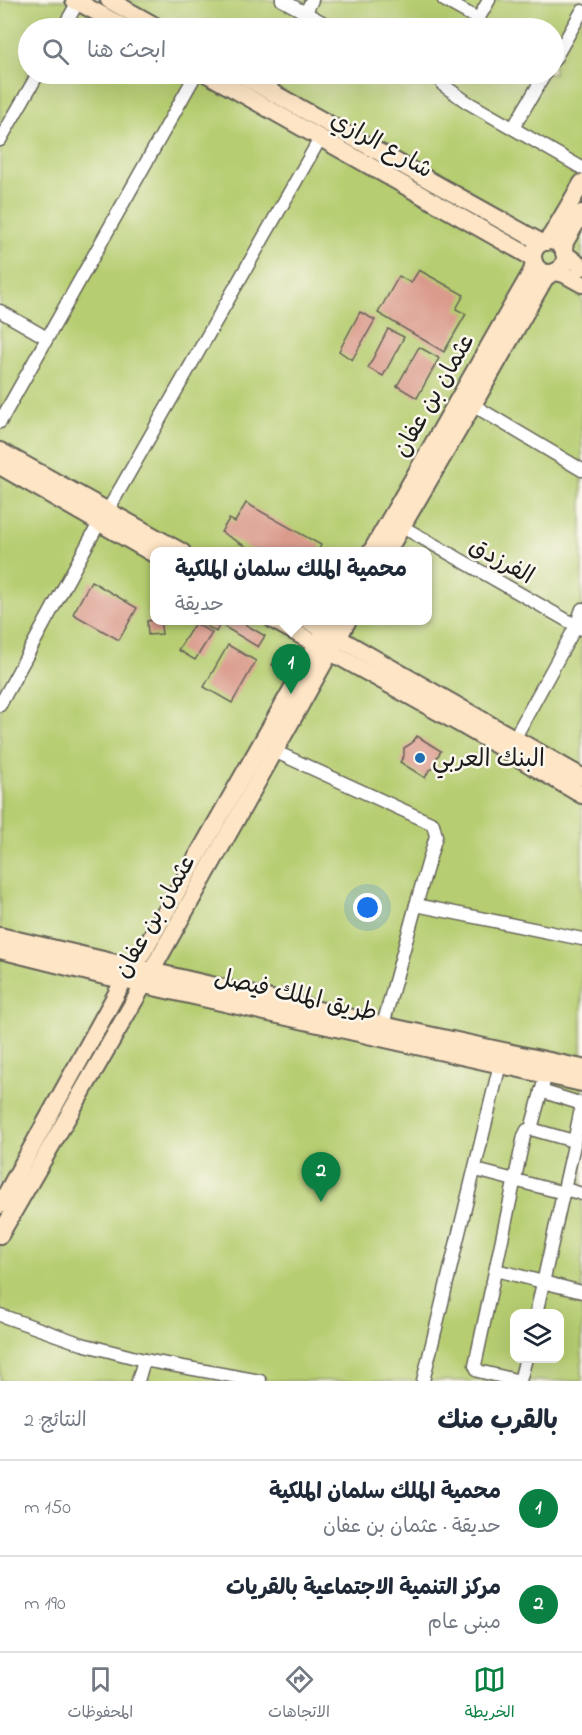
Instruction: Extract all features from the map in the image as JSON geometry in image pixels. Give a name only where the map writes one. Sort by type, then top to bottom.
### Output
[{"type":"street","points":[[109,0],[141,18]]},
{"type":"street","points":[[282,0],[314,18]]},
{"type":"street","points":[[303,18],[312,0]]},
{"type":"street","points":[[444,0],[468,18]]},
{"type":"street","points":[[479,18],[489,0]]},
{"type":"street","points":[[68,18],[76,1],[107,18]]},
{"type":"street","points":[[564,42],[582,11]]},
{"type":"street","points":[[0,140],[32,84]]},
{"type":"street","points":[[0,422],[190,84]]},
{"type":"street","name":"شارع الرازي","points":[[225,84],[533,260]]},
{"type":"street","name":"شارع الرازي","points":[[257,84],[544,242]]},
{"type":"street","points":[[268,90],[271,84]]},
{"type":"street","points":[[444,84],[467,102],[582,168]]},
{"type":"street","points":[[513,128],[539,84]]},
{"type":"street","points":[[0,705],[103,517],[321,137]]},
{"type":"street","points":[[582,183],[552,234],[537,246],[533,260],[538,269],[543,272],[564,274],[582,284]]},
{"type":"street","points":[[554,272],[564,263],[565,242],[582,213]]},
{"type":"street","points":[[544,242],[554,242],[582,267]]},
{"type":"street","name":"عثمان بن عفان","points":[[373,547],[532,271],[533,260]]},
{"type":"street","name":"عثمان بن عفان","points":[[390,547],[545,278],[554,272]]},
{"type":"street","points":[[0,311],[47,338]]},
{"type":"street","points":[[473,405],[582,470]]},
{"type":"street","points":[[0,451],[103,517],[150,551]]},
{"type":"street","points":[[0,466],[103,517],[171,547]]},
{"type":"street","name":"الفرزدق","points":[[401,526],[579,627]]},
{"type":"street","points":[[514,739],[579,627],[582,609]]},
{"type":"street","points":[[286,625],[328,638],[582,777]]},
{"type":"street","points":[[312,625],[328,638],[462,725],[582,795]]},
{"type":"street","name":"عثمان بن عفان","points":[[0,1205],[129,974],[328,638],[343,625]]},
{"type":"street","name":"عثمان بن عفان","points":[[0,1235],[274,751],[328,638]]},
{"type":"street","points":[[274,751],[433,824],[436,836],[383,1025]]},
{"type":"street","points":[[416,905],[582,939]]},
{"type":"street","name":"طريق الملك فيصل","points":[[0,936],[129,974]]},
{"type":"street","name":"طريق الملك فيصل","points":[[0,950],[147,977],[582,1068]]},
{"type":"street","name":"طريق الملك فيصل","points":[[147,977],[582,1083]]},
{"type":"street","points":[[423,1381],[500,1064]]},
{"type":"street","points":[[531,1129],[546,1074]]},
{"type":"street","points":[[537,1309],[582,1104],[541,1091]]},
{"type":"street","points":[[525,1363],[520,1381],[478,1371],[476,1368],[514,1180],[527,1130],[531,1129],[573,1142]]},
{"type":"street","points":[[476,1170],[582,1194]]},
{"type":"street","points":[[496,1270],[582,1292]]},
{"type":"street","points":[[0,1315],[82,1344],[144,1360],[260,1381]]},
{"type":"street","points":[[138,1381],[144,1360]]},
{"type":"green space","points":[[0,0],[582,0],[582,1381],[0,1381]]},
{"type":"building","points":[[419,270],[464,295],[456,309],[466,314],[444,352],[378,313],[399,276],[411,283]]},
{"type":"building","points":[[360,312],[375,320],[352,360],[339,351]]},
{"type":"building","points":[[388,329],[404,337],[383,376],[368,368]]},
{"type":"building","points":[[419,347],[439,358],[417,398],[397,386]]},
{"type":"building","points":[[246,503],[321,545],[320,547],[246,547],[221,532],[229,519],[235,522]]},
{"type":"building","points":[[91,581],[137,608],[119,640],[73,614]]},
{"type":"building","points":[[147,621],[150,621],[150,625],[161,625],[162,634],[148,635]]},
{"type":"building","points":[[194,625],[198,625],[212,633],[195,660],[178,650]]},
{"type":"building","points":[[205,625],[220,625],[216,632]]},
{"type":"building","points":[[222,625],[246,625],[265,636],[258,647]]},
{"type":"building","points":[[228,645],[256,661],[232,703],[204,687]]},
{"type":"building","points":[[280,651],[294,659],[286,673],[272,665]]},
{"type":"building","name":"البنك العربي","points":[[417,736],[441,751],[436,759],[437,767],[429,770],[425,778],[400,762],[404,756],[404,748]]},
{"type":"place","name":"محمية الملك سلمان الملكية","points":[[291,694]]},
{"type":"place","name":"البنك العربي","points":[[420,758]]},
{"type":"place","name":"مركز التنمية الاجتماعية بالقريات","points":[[321,1202]]}]
